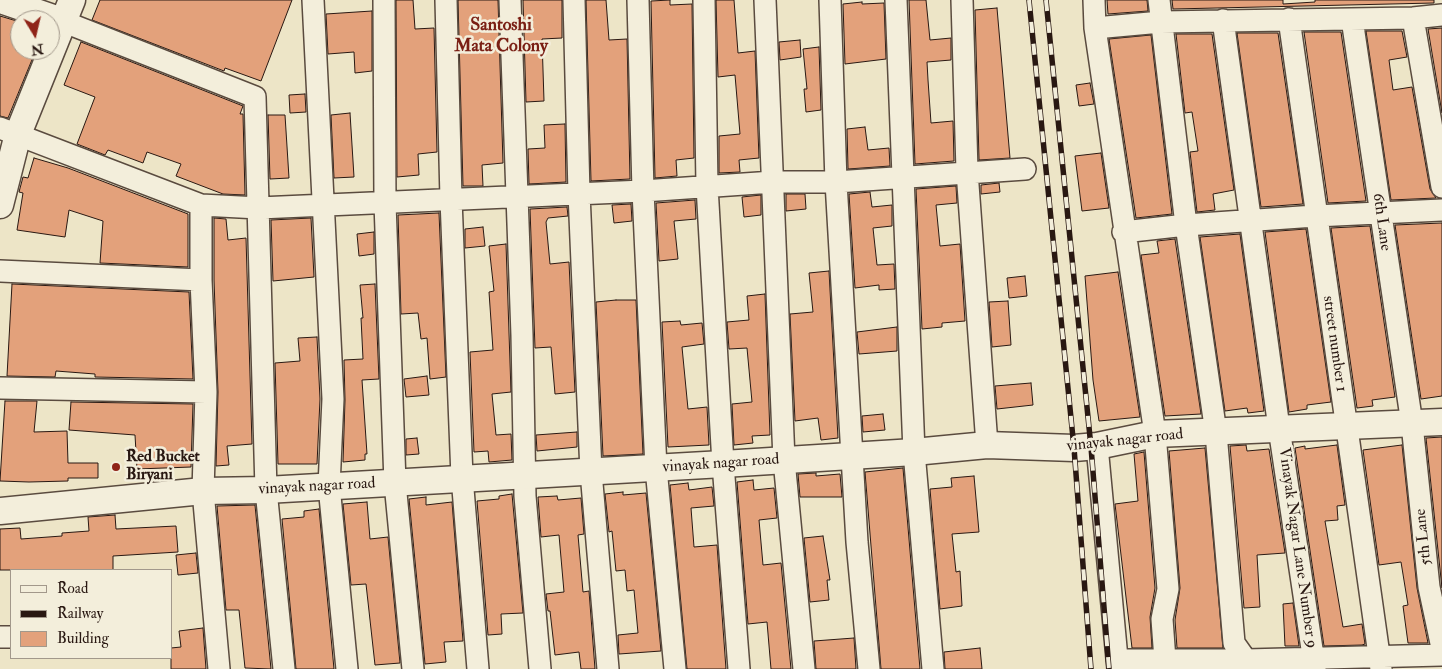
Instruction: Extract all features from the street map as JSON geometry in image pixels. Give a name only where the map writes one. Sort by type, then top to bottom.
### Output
[{"type":"street","points":[[1,0],[67,11],[255,97],[266,490],[284,669]]},
{"type":"street","points":[[313,0],[333,399],[330,486],[347,669]]},
{"type":"street","points":[[384,0],[385,203],[395,483],[413,669]]},
{"type":"street","points":[[446,0],[451,200],[462,477],[478,669]]},
{"type":"street","points":[[510,0],[525,496],[540,669]]},
{"type":"street","points":[[574,0],[579,193],[591,472],[608,669]]},
{"type":"street","points":[[638,0],[643,191],[656,468],[675,669]]},
{"type":"street","points":[[704,0],[707,186],[723,464],[739,669]]},
{"type":"street","points":[[765,0],[784,460],[804,669]]},
{"type":"street","points":[[830,0],[836,182],[857,542],[869,669]]},
{"type":"street","points":[[896,0],[914,452],[933,669]]},
{"type":"street","points":[[962,0],[967,171],[987,445]]},
{"type":"street","points":[[1094,0],[1095,28],[1155,434],[1168,589],[1162,619],[1164,660]]},
{"type":"street","points":[[1159,0],[1186,225],[1216,433],[1234,643],[1247,665]]},
{"type":"street","points":[[0,205],[9,131],[67,11]]},
{"type":"street","points":[[1095,28],[1161,22],[1413,18],[1442,15]]},
{"type":"street","points":[[1413,18],[1442,187]]},
{"type":"street","name":"street number 1","points":[[1289,19],[1315,216],[1380,662]]},
{"type":"street","name":"6th Lane","points":[[1352,19],[1412,424]]},
{"type":"street","name":"Vinayak Nagar Lane Number 9","points":[[1223,20],[1252,220],[1278,428],[1314,663]]},
{"type":"street","points":[[9,131],[201,205],[259,208],[643,191],[773,182],[836,182],[967,171],[1025,169]]},
{"type":"street","points":[[201,205],[201,280],[206,392],[202,491],[219,669]]},
{"type":"street","points":[[1124,232],[1252,220],[1442,210]]},
{"type":"street","points":[[0,271],[201,280]]},
{"type":"street","points":[[0,388],[206,392]]},
{"type":"street","name":"vinayak nagar road","points":[[0,511],[202,491],[266,490],[395,483],[462,477],[591,472],[914,452],[987,445],[1074,448],[1097,446],[1155,434],[1216,433],[1278,428],[1442,422]]},
{"type":"street","name":"5th Lane","points":[[1412,424],[1429,586],[1442,648]]},
{"type":"street","points":[[1097,446],[1117,664],[1164,660],[1187,664],[1247,665],[1380,662],[1442,655]]},
{"type":"building","points":[[100,0],[292,0],[261,81],[225,68],[224,71],[92,20]]},
{"type":"building","points":[[396,0],[413,0],[415,29],[434,28],[437,152],[418,154],[419,175],[397,177]]},
{"type":"building","points":[[458,0],[498,0],[503,163],[482,165],[483,186],[463,186]]},
{"type":"building","points":[[523,0],[562,0],[562,38],[542,39],[544,101],[526,102]]},
{"type":"building","points":[[586,0],[606,0],[609,40],[627,39],[630,179],[591,181]]},
{"type":"building","points":[[670,0],[670,5],[692,4],[694,158],[676,160],[677,176],[655,178],[651,1]]},
{"type":"building","points":[[716,0],[734,0],[738,53],[755,51],[759,158],[739,160],[740,172],[719,173],[719,136],[740,134],[735,75],[718,77]]},
{"type":"building","points":[[909,0],[926,0],[930,40],[951,38],[951,60],[927,62],[931,123],[953,121],[954,161],[915,164]]},
{"type":"building","points":[[1107,0],[1147,0],[1148,11],[1108,14]]},
{"type":"building","points":[[1172,0],[1283,0],[1283,4],[1315,2],[1315,0],[1434,0],[1434,3],[1173,9]]},
{"type":"building","points":[[862,2],[862,4],[884,3],[886,59],[845,64],[843,4]]},
{"type":"building","points":[[997,8],[1010,158],[979,160],[975,10]]},
{"type":"building","points":[[372,11],[372,71],[355,73],[354,52],[328,54],[326,14]]},
{"type":"building","points":[[0,16],[10,19],[10,60],[32,60],[8,118],[0,116]]},
{"type":"building","points":[[1442,28],[1442,113],[1428,29]]},
{"type":"building","points":[[1366,31],[1402,31],[1407,57],[1389,60],[1393,90],[1412,87],[1430,189],[1436,198],[1391,200]]},
{"type":"building","points":[[1304,32],[1341,32],[1366,201],[1328,203]]},
{"type":"building","points":[[1237,33],[1278,33],[1303,204],[1261,207]]},
{"type":"building","points":[[1176,34],[1212,34],[1234,190],[1213,194],[1215,210],[1197,212],[1190,152],[1198,151],[1192,112],[1185,113]]},
{"type":"building","points":[[1151,35],[1172,214],[1136,218],[1109,39]]},
{"type":"building","points":[[800,40],[801,57],[780,60],[779,42]]},
{"type":"building","points":[[81,42],[243,106],[240,114],[243,114],[245,195],[223,194],[176,176],[181,164],[147,152],[143,163],[108,150],[105,155],[77,144],[95,97],[64,85]]},
{"type":"building","points":[[819,47],[821,110],[806,112],[804,89],[807,89],[803,49]]},
{"type":"building","points":[[1090,83],[1094,104],[1079,106],[1076,85]]},
{"type":"building","points":[[305,94],[306,112],[290,113],[289,95]]},
{"type":"building","points":[[350,113],[354,177],[334,178],[331,115]]},
{"type":"building","points":[[268,115],[285,115],[289,178],[270,179]]},
{"type":"building","points":[[565,124],[566,182],[529,184],[528,149],[545,148],[544,125]]},
{"type":"building","points":[[865,127],[868,150],[889,148],[890,166],[848,169],[847,129]]},
{"type":"building","points":[[1101,153],[1109,208],[1082,211],[1075,156]]},
{"type":"building","points":[[34,158],[68,168],[188,214],[188,267],[100,263],[103,221],[69,210],[65,237],[17,230],[23,193],[19,192],[23,177],[28,178]]},
{"type":"building","points":[[999,183],[1000,192],[981,194],[981,185]]},
{"type":"building","points":[[956,186],[957,203],[936,205],[940,246],[960,244],[965,321],[942,323],[942,327],[922,329],[916,189]]},
{"type":"building","points":[[870,192],[872,207],[892,205],[892,226],[873,228],[877,265],[894,264],[895,289],[879,290],[879,285],[855,288],[849,194]]},
{"type":"building","points":[[786,194],[805,194],[806,209],[786,211]]},
{"type":"building","points":[[761,195],[761,215],[744,217],[742,197]]},
{"type":"building","points":[[695,200],[696,219],[674,221],[678,259],[659,261],[656,203]]},
{"type":"building","points":[[631,204],[632,221],[614,223],[612,205]]},
{"type":"building","points":[[567,207],[568,216],[548,218],[546,222],[550,264],[569,262],[575,392],[555,394],[551,347],[535,348],[530,209]]},
{"type":"building","points":[[439,213],[446,377],[430,379],[427,338],[421,339],[418,313],[401,314],[398,215]]},
{"type":"building","points":[[214,218],[226,219],[228,240],[246,238],[252,444],[227,446],[229,465],[216,466],[218,392]]},
{"type":"building","points":[[311,218],[314,277],[273,281],[271,220]]},
{"type":"building","points":[[1442,223],[1442,396],[1421,399],[1395,225]]},
{"type":"building","points":[[1370,226],[1395,397],[1372,400],[1373,406],[1357,408],[1331,228]]},
{"type":"building","points":[[483,227],[485,246],[465,248],[465,229]]},
{"type":"building","points":[[1306,229],[1331,402],[1307,405],[1307,409],[1289,412],[1265,232]]},
{"type":"building","points":[[374,232],[374,254],[359,256],[357,234]]},
{"type":"building","points":[[1240,234],[1264,411],[1248,413],[1247,408],[1225,411],[1200,237]]},
{"type":"building","points":[[1175,239],[1201,414],[1165,416],[1141,255],[1159,253],[1157,241]]},
{"type":"building","points":[[506,244],[511,392],[492,394],[496,435],[511,434],[512,460],[489,462],[488,451],[474,452],[470,352],[493,350],[489,292],[494,291],[489,246]]},
{"type":"building","points":[[829,271],[838,438],[821,440],[818,418],[795,421],[790,314],[813,312],[809,273]]},
{"type":"building","points":[[1118,272],[1140,417],[1099,421],[1093,380],[1085,276]]},
{"type":"building","points":[[1025,276],[1027,296],[1009,298],[1007,278]]},
{"type":"building","points":[[12,284],[189,292],[193,379],[95,377],[95,374],[56,371],[55,377],[7,376]]},
{"type":"building","points":[[375,284],[379,379],[362,380],[367,454],[365,454],[365,460],[343,462],[344,360],[363,359],[361,318],[363,318],[360,285]]},
{"type":"building","points":[[765,294],[770,435],[752,436],[753,443],[734,445],[732,404],[752,402],[747,348],[729,349],[727,322],[749,320],[747,296]]},
{"type":"building","points":[[636,300],[643,454],[603,456],[596,302]]},
{"type":"building","points":[[1008,301],[1011,345],[992,347],[989,302]]},
{"type":"building","points":[[680,321],[681,325],[702,323],[704,344],[682,347],[688,409],[707,407],[709,445],[668,447],[662,322]]},
{"type":"building","points":[[897,327],[897,351],[859,354],[857,332]]},
{"type":"building","points":[[317,337],[320,399],[317,464],[278,464],[275,363],[300,361],[298,338]]},
{"type":"building","points":[[427,376],[429,395],[406,397],[404,379]]},
{"type":"building","points":[[1031,383],[1033,405],[997,409],[995,386]]},
{"type":"building","points":[[5,401],[37,401],[34,432],[67,431],[68,463],[98,463],[98,478],[68,478],[68,481],[0,481]]},
{"type":"building","points":[[71,402],[193,404],[191,467],[137,469],[135,435],[69,430]]},
{"type":"building","points":[[883,414],[885,430],[863,432],[862,416]]},
{"type":"building","points":[[577,432],[577,447],[537,451],[536,435]]},
{"type":"building","points":[[1442,437],[1442,588],[1426,438]]},
{"type":"building","points":[[417,438],[419,454],[406,455],[406,439]]},
{"type":"building","points":[[1246,445],[1247,451],[1269,449],[1285,553],[1257,555],[1260,607],[1244,608],[1230,446]]},
{"type":"building","points":[[1337,445],[1345,505],[1337,506],[1338,520],[1325,521],[1343,627],[1362,624],[1365,644],[1362,645],[1324,646],[1295,448],[1305,446],[1305,449]]},
{"type":"building","points":[[1402,445],[1417,588],[1428,643],[1408,643],[1403,606],[1408,605],[1401,562],[1379,565],[1363,450]]},
{"type":"building","points":[[1205,448],[1223,648],[1177,648],[1175,620],[1180,588],[1169,451]]},
{"type":"building","points":[[1144,452],[1155,588],[1150,617],[1152,648],[1132,648],[1115,504],[1138,501],[1134,454]]},
{"type":"building","points":[[903,468],[920,669],[881,669],[865,472]]},
{"type":"building","points":[[816,473],[816,476],[840,474],[842,497],[800,497],[798,474]]},
{"type":"building","points":[[974,476],[979,532],[952,534],[956,572],[960,571],[962,606],[940,609],[930,489],[952,487],[951,478]]},
{"type":"building","points":[[753,480],[754,490],[774,488],[777,518],[759,520],[763,565],[781,563],[791,669],[771,669],[767,622],[748,624],[737,482]]},
{"type":"building","points":[[688,483],[689,490],[712,487],[714,506],[691,508],[694,547],[717,545],[726,669],[687,669],[670,485]]},
{"type":"building","points":[[623,492],[623,495],[646,493],[661,651],[619,654],[618,635],[638,633],[634,590],[627,591],[625,570],[616,571],[612,531],[609,532],[605,494]]},
{"type":"building","points":[[512,494],[523,613],[501,614],[502,634],[488,635],[477,501],[499,499],[499,496]]},
{"type":"building","points":[[557,496],[558,500],[581,498],[584,534],[578,535],[583,592],[589,591],[595,669],[581,669],[579,652],[555,655],[546,594],[564,592],[559,535],[541,537],[538,497]]},
{"type":"building","points":[[426,497],[426,505],[452,502],[463,641],[444,642],[446,662],[425,664],[409,499]]},
{"type":"building","points":[[367,502],[370,539],[388,537],[400,663],[375,665],[366,584],[351,585],[343,504]]},
{"type":"building","points":[[255,505],[271,669],[245,668],[239,610],[226,610],[217,506]]},
{"type":"building","points":[[319,509],[334,669],[296,669],[282,519],[304,517],[304,511]]},
{"type":"building","points":[[115,515],[116,529],[176,526],[178,552],[113,556],[113,569],[0,570],[0,529],[20,528],[21,539],[62,536],[62,533],[89,531],[88,517]]},
{"type":"building","points":[[823,536],[830,580],[827,580],[829,600],[810,602],[804,538]]},
{"type":"building","points":[[196,553],[198,573],[178,575],[176,555]]},
{"type":"building","points":[[1293,603],[1299,646],[1285,646],[1283,604]]},
{"type":"building","points":[[203,628],[206,669],[171,669],[172,648],[181,647],[179,631]]},
{"type":"building","points":[[854,638],[856,669],[816,669],[814,641]]},
{"type":"building","points":[[980,648],[982,669],[945,669],[944,652]]},
{"type":"railway","points":[[1029,0],[1074,448],[1091,669]]},
{"type":"railway","points":[[1046,0],[1091,447],[1109,669]]},
{"type":"place","name":"Red Bucket Biryani","points":[[116,467]]},
{"type":"district","name":"Santoshi Mata Colony","points":[[501,36]]}]
